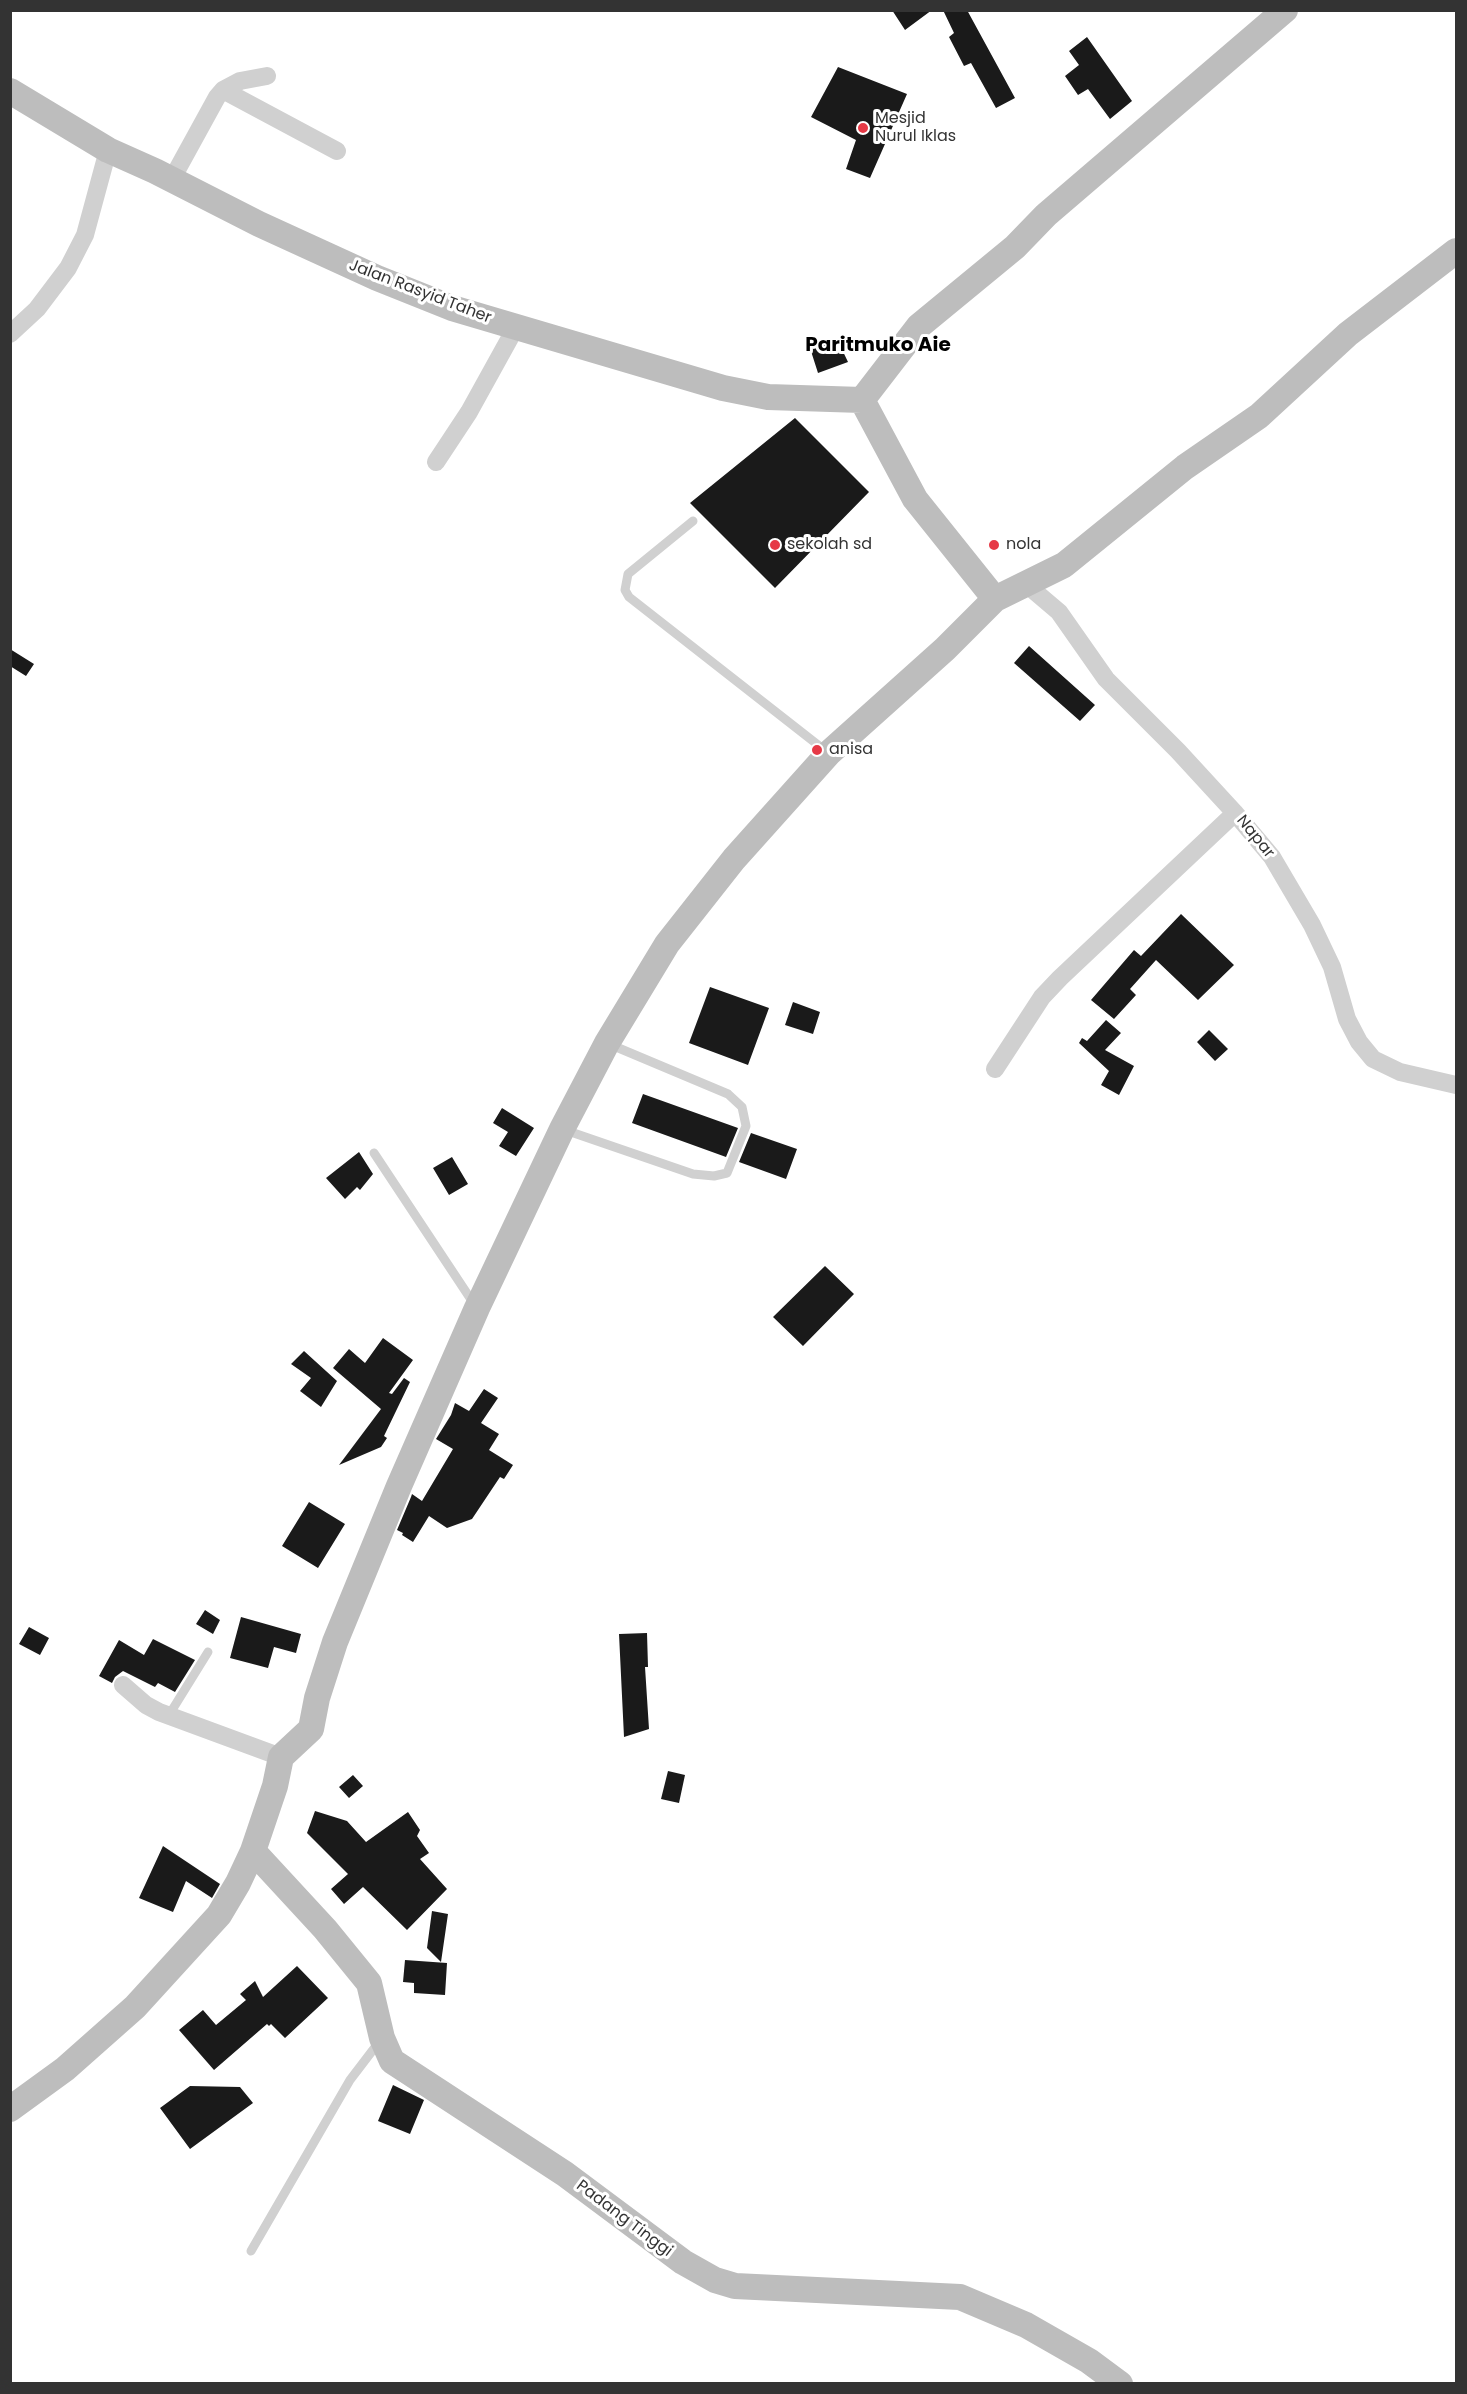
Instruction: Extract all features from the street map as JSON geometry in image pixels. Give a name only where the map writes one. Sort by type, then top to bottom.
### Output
[{"type":"street","points":[[995,600],[915,499],[862,400],[920,326],[1015,247],[1046,215],[1285,10]]},
{"type":"street","points":[[172,179],[223,90],[240,81],[267,76]]},
{"type":"street","points":[[223,90],[337,151]]},
{"type":"street","name":"Jalan Rasyid Taher","points":[[10,91],[108,150],[172,179],[259,224],[377,278],[452,308],[723,388],[795,400],[862,400]]},
{"type":"street","points":[[10,334],[37,309],[68,268],[85,235],[108,150]]},
{"type":"street","points":[[10,2109],[65,2069],[135,2007],[219,1916],[238,1883],[253,1851],[275,1786],[281,1757],[311,1729],[326,1667],[335,1642],[399,1486],[477,1308],[562,1129],[607,1043],[667,944],[734,859],[829,753],[945,649],[995,600],[1064,565],[1185,467],[1258,416],[1348,334],[1456,251]]},
{"type":"street","points":[[436,462],[469,412],[516,327]]},
{"type":"street","name":"Napar","points":[[1026,584],[1059,612],[1106,679],[1178,751],[1272,857],[1312,925],[1332,967],[1347,1019],[1359,1042],[1373,1059],[1400,1072],[1456,1085]]},
{"type":"street","points":[[995,1069],[1042,997],[1059,978],[1235,813]]},
{"type":"street","points":[[123,1684],[146,1705],[281,1757]]},
{"type":"street","name":"Padang Tinggi","points":[[253,1851],[325,1929],[369,1983],[382,2038],[392,2061],[565,2174],[683,2262],[715,2280],[735,2286],[960,2296],[1026,2325],[1089,2361],[1120,2384]]},
{"type":"lane","points":[[693,521],[628,574],[625,590],[629,597],[829,753]]},
{"type":"lane","points":[[562,1129],[693,1173],[714,1176],[727,1173],[746,1126],[742,1107],[728,1094],[607,1043]]},
{"type":"lane","points":[[374,1153],[477,1308]]},
{"type":"lane","points":[[169,1715],[208,1652]]},
{"type":"lane","points":[[251,2251],[350,2080],[382,2038]]},
{"type":"building","points":[[892,10],[932,10],[905,30]]},
{"type":"building","points":[[943,10],[967,10],[1015,98],[996,108],[971,63],[964,66],[949,37],[954,33]]},
{"type":"building","points":[[1087,37],[1132,101],[1110,119],[1088,89],[1078,95],[1065,76],[1079,65],[1069,51]]},
{"type":"building","name":"Mesjid Nurul Iklas","points":[[838,67],[907,94],[870,178],[846,169],[856,140],[811,117]]},
{"type":"building","points":[[837,339],[848,362],[818,373],[810,348]]},
{"type":"building","name":"sekolah sd","points":[[795,418],[869,492],[775,588],[690,503]]},
{"type":"building","points":[[1029,646],[1095,705],[1080,721],[1014,663]]},
{"type":"building","points":[[10,649],[34,664],[26,676],[10,666]]},
{"type":"building","points":[[1181,914],[1234,965],[1198,1000],[1156,960],[1130,989],[1136,995],[1114,1019],[1091,1000],[1134,950],[1141,956]]},
{"type":"building","points":[[710,987],[769,1008],[748,1065],[689,1043]]},
{"type":"building","points":[[793,1002],[820,1012],[813,1034],[785,1025]]},
{"type":"building","points":[[1106,1020],[1121,1033],[1105,1050],[1134,1066],[1119,1095],[1101,1085],[1109,1071],[1079,1043],[1082,1038],[1087,1041]]},
{"type":"building","points":[[1209,1030],[1228,1049],[1215,1061],[1197,1042]]},
{"type":"building","points":[[643,1094],[738,1128],[726,1157],[632,1123]]},
{"type":"building","points":[[502,1108],[534,1128],[516,1156],[499,1146],[508,1132],[493,1123]]},
{"type":"building","points":[[751,1133],[797,1149],[786,1179],[739,1162]]},
{"type":"building","points":[[359,1152],[373,1174],[360,1190],[357,1187],[345,1199],[326,1178]]},
{"type":"building","points":[[452,1157],[468,1184],[449,1195],[433,1168]]},
{"type":"building","points":[[825,1266],[854,1294],[803,1346],[773,1317]]},
{"type":"building","points":[[383,1338],[413,1360],[389,1393],[392,1394],[404,1378],[410,1382],[384,1436],[387,1438],[381,1447],[339,1465],[381,1409],[333,1368],[349,1349],[365,1363]]},
{"type":"building","points":[[304,1351],[337,1381],[321,1407],[300,1391],[311,1378],[291,1364]]},
{"type":"building","points":[[484,1389],[498,1398],[481,1423],[499,1434],[489,1450],[513,1465],[504,1479],[500,1477],[472,1519],[447,1528],[429,1516],[413,1542],[397,1530],[412,1494],[422,1501],[453,1449],[436,1439],[451,1415],[455,1403],[469,1411]]},
{"type":"building","points":[[309,1502],[345,1524],[318,1568],[282,1546]]},
{"type":"building","points":[[205,1610],[220,1620],[213,1634],[196,1624]]},
{"type":"building","points":[[241,1617],[301,1634],[296,1653],[274,1647],[268,1668],[230,1658]]},
{"type":"building","points":[[29,1627],[49,1638],[40,1655],[19,1644]]},
{"type":"building","points":[[647,1633],[648,1667],[645,1667],[649,1729],[624,1737],[619,1634]]},
{"type":"building","points":[[153,1639],[195,1660],[175,1692],[158,1683],[155,1687],[123,1671],[115,1677],[112,1683],[99,1676],[119,1640],[144,1655]]},
{"type":"building","points":[[668,1771],[685,1775],[679,1803],[661,1799]]},
{"type":"building","points":[[353,1775],[363,1786],[349,1798],[339,1787]]},
{"type":"building","points":[[315,1811],[347,1821],[366,1842],[408,1812],[420,1830],[417,1836],[429,1853],[420,1859],[447,1889],[407,1930],[363,1887],[344,1904],[331,1889],[348,1874],[307,1833]]},
{"type":"building","points":[[163,1846],[220,1884],[212,1898],[186,1881],[173,1912],[139,1898]]},
{"type":"building","points":[[432,1911],[448,1914],[441,1962],[427,1948]]},
{"type":"building","points":[[405,1960],[447,1963],[445,1995],[414,1993],[414,1983],[403,1982]]},
{"type":"building","points":[[297,1966],[328,1998],[285,2038],[271,2024],[269,2026],[267,2024],[214,2070],[179,2030],[203,2010],[216,2025],[246,2000],[240,1994],[255,1981],[263,1997]]},
{"type":"building","points":[[393,2085],[424,2100],[410,2134],[378,2121]]},
{"type":"building","points":[[190,2086],[240,2087],[253,2103],[190,2149],[160,2108]]},
{"type":"place","name":"Mesjid Nurul Iklas","points":[[863,128]]},
{"type":"place","name":"sekolah sd","points":[[775,545]]},
{"type":"place","name":"nola","points":[[994,545]]},
{"type":"place","name":"anisa","points":[[817,750]]},
{"type":"district","name":"Paritmuko Aie","points":[[878,346]]}]
